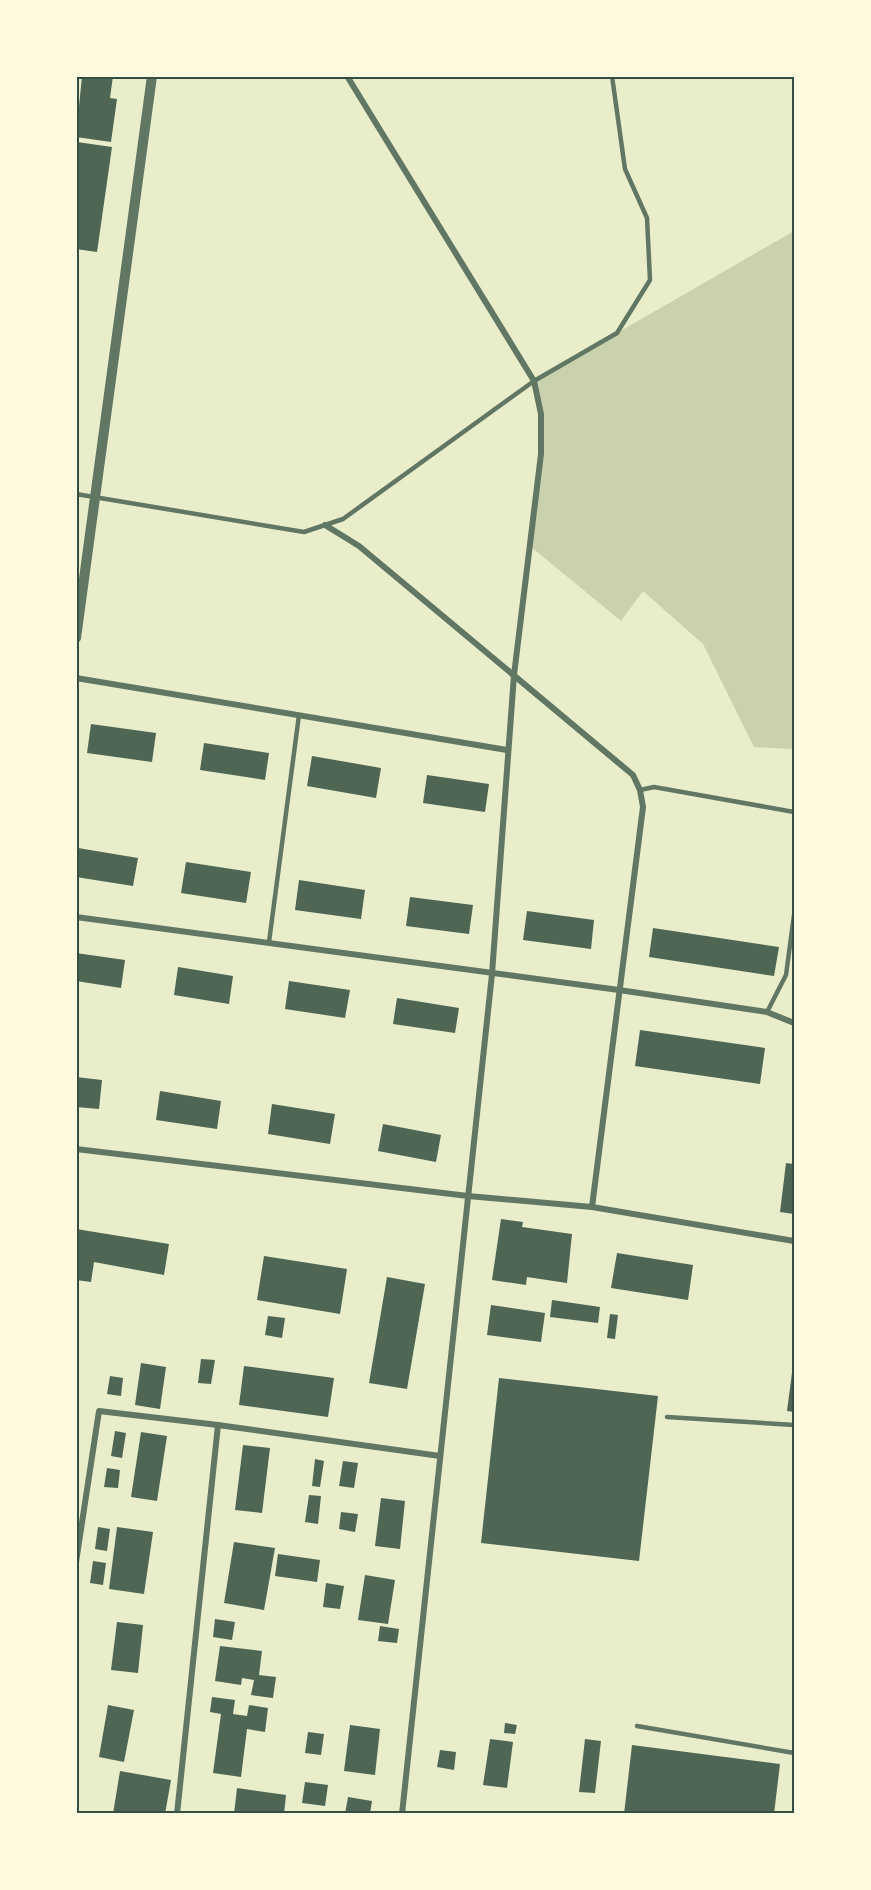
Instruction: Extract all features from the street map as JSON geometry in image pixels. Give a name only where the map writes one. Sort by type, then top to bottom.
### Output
[{"type":"street","points":[[76,638],[152,76]]},
{"type":"street","points":[[347,76],[534,381],[541,414],[541,454],[507,750],[492,974],[402,1814]]},
{"type":"street","points":[[325,525],[359,546],[633,775],[640,790],[643,807],[592,1207]]},
{"type":"street","points":[[76,678],[507,750]]},
{"type":"street","points":[[76,916],[767,1012],[795,1023]]},
{"type":"street","points":[[76,1149],[468,1196],[592,1207],[795,1240]]},
{"type":"street","points":[[76,1562],[99,1412],[218,1425],[440,1455]]},
{"type":"street","points":[[177,1814],[218,1425]]},
{"type":"lane","points":[[76,494],[304,532],[344,519],[534,381],[618,333],[650,280],[647,218],[625,169],[612,76]]},
{"type":"lane","points":[[269,942],[299,715]]},
{"type":"lane","points":[[640,790],[654,787],[795,812]]},
{"type":"lane","points":[[767,1012],[786,975],[795,915]]},
{"type":"lane","points":[[667,1417],[795,1425]]},
{"type":"lane","points":[[637,1726],[795,1753]]},
{"type":"green space","points":[[794,231],[794,749],[754,747],[703,644],[643,591],[621,621],[530,546],[538,484],[540,444],[538,402],[534,381]]},
{"type":"building","points":[[82,76],[113,76],[110,98],[117,99],[111,142],[76,137]]},
{"type":"building","points":[[77,142],[112,147],[97,252],[76,249]]},
{"type":"building","points":[[91,724],[156,733],[152,762],[87,753]]},
{"type":"building","points":[[204,743],[269,753],[265,780],[200,770]]},
{"type":"building","points":[[312,756],[381,768],[376,798],[307,786]]},
{"type":"building","points":[[427,775],[489,784],[485,812],[423,803]]},
{"type":"building","points":[[78,848],[138,858],[133,886],[76,877]]},
{"type":"building","points":[[186,862],[251,872],[246,903],[181,893]]},
{"type":"building","points":[[299,880],[365,890],[361,919],[295,910]]},
{"type":"building","points":[[410,897],[473,905],[469,934],[406,926]]},
{"type":"building","points":[[527,911],[594,920],[591,949],[523,940]]},
{"type":"building","points":[[653,928],[779,947],[774,976],[649,957]]},
{"type":"building","points":[[76,953],[125,960],[121,988],[76,981]]},
{"type":"building","points":[[178,967],[233,976],[229,1004],[174,995]]},
{"type":"building","points":[[289,981],[350,990],[345,1018],[285,1009]]},
{"type":"building","points":[[397,998],[459,1008],[455,1033],[393,1024]]},
{"type":"building","points":[[640,1030],[765,1048],[760,1084],[635,1066]]},
{"type":"building","points":[[76,1077],[102,1080],[99,1109],[76,1107]]},
{"type":"building","points":[[160,1091],[221,1101],[217,1129],[156,1120]]},
{"type":"building","points":[[272,1104],[335,1114],[330,1144],[268,1134]]},
{"type":"building","points":[[383,1124],[441,1135],[436,1162],[378,1151]]},
{"type":"building","points":[[786,1163],[794,1164],[794,1214],[780,1212]]},
{"type":"building","points":[[501,1219],[523,1222],[522,1227],[572,1234],[567,1283],[527,1277],[526,1285],[492,1280]]},
{"type":"building","points":[[76,1229],[169,1244],[164,1275],[94,1262],[91,1282],[76,1280]]},
{"type":"building","points":[[617,1253],[693,1265],[688,1300],[611,1288]]},
{"type":"building","points":[[264,1256],[347,1269],[340,1314],[257,1300]]},
{"type":"building","points":[[387,1277],[425,1284],[407,1389],[369,1383]]},
{"type":"building","points":[[552,1300],[600,1307],[598,1323],[550,1317]]},
{"type":"building","points":[[491,1305],[545,1313],[541,1342],[487,1335]]},
{"type":"building","points":[[610,1314],[618,1315],[615,1339],[607,1338]]},
{"type":"building","points":[[268,1316],[285,1318],[282,1338],[265,1335]]},
{"type":"building","points":[[201,1359],[215,1360],[211,1384],[198,1383]]},
{"type":"building","points":[[141,1363],[166,1367],[160,1409],[135,1405]]},
{"type":"building","points":[[794,1365],[794,1412],[787,1411]]},
{"type":"building","points":[[244,1366],[334,1378],[328,1417],[239,1405]]},
{"type":"building","points":[[110,1376],[123,1378],[121,1396],[107,1394]]},
{"type":"building","points":[[499,1378],[658,1396],[639,1561],[481,1543]]},
{"type":"building","points":[[115,1431],[126,1433],[122,1458],[111,1456]]},
{"type":"building","points":[[141,1432],[167,1436],[157,1501],[131,1497]]},
{"type":"building","points":[[243,1445],[270,1448],[262,1513],[235,1510]]},
{"type":"building","points":[[315,1459],[324,1461],[320,1487],[312,1486]]},
{"type":"building","points":[[343,1461],[358,1463],[354,1488],[339,1486]]},
{"type":"building","points":[[107,1468],[120,1470],[118,1488],[104,1487]]},
{"type":"building","points":[[309,1495],[321,1496],[318,1524],[305,1522]]},
{"type":"building","points":[[381,1498],[405,1501],[400,1549],[375,1546]]},
{"type":"building","points":[[341,1512],[358,1514],[355,1532],[339,1529]]},
{"type":"building","points":[[98,1527],[110,1529],[107,1551],[95,1549]]},
{"type":"building","points":[[117,1527],[153,1532],[144,1594],[109,1589]]},
{"type":"building","points":[[234,1542],[275,1548],[264,1610],[224,1603]]},
{"type":"building","points":[[278,1554],[320,1560],[317,1582],[275,1576]]},
{"type":"building","points":[[93,1561],[106,1563],[103,1585],[90,1583]]},
{"type":"building","points":[[365,1575],[395,1580],[388,1624],[358,1620]]},
{"type":"building","points":[[326,1583],[344,1586],[340,1609],[323,1607]]},
{"type":"building","points":[[215,1619],[235,1622],[232,1640],[213,1637]]},
{"type":"building","points":[[117,1622],[143,1625],[138,1673],[111,1670]]},
{"type":"building","points":[[380,1626],[399,1629],[397,1643],[378,1641]]},
{"type":"building","points":[[220,1646],[262,1651],[259,1675],[276,1677],[273,1698],[251,1695],[254,1680],[242,1678],[241,1685],[215,1681]]},
{"type":"building","points":[[212,1697],[235,1700],[233,1714],[247,1716],[249,1705],[268,1708],[265,1732],[247,1729],[241,1777],[213,1773],[221,1714],[210,1712]]},
{"type":"building","points":[[108,1705],[134,1710],[124,1762],[99,1757]]},
{"type":"building","points":[[505,1723],[517,1725],[515,1734],[504,1733]]},
{"type":"building","points":[[350,1725],[380,1729],[375,1775],[344,1771]]},
{"type":"building","points":[[308,1732],[324,1734],[321,1755],[305,1753]]},
{"type":"building","points":[[490,1739],[513,1742],[507,1788],[483,1785]]},
{"type":"building","points":[[585,1739],[601,1741],[595,1793],[579,1792]]},
{"type":"building","points":[[632,1745],[780,1764],[774,1814],[624,1814]]},
{"type":"building","points":[[440,1750],[456,1752],[454,1770],[437,1767]]},
{"type":"building","points":[[120,1771],[171,1780],[165,1814],[113,1814]]},
{"type":"building","points":[[305,1782],[328,1785],[325,1806],[302,1803]]},
{"type":"building","points":[[237,1788],[286,1795],[284,1814],[234,1814]]},
{"type":"building","points":[[348,1797],[372,1801],[370,1814],[345,1814]]}]
